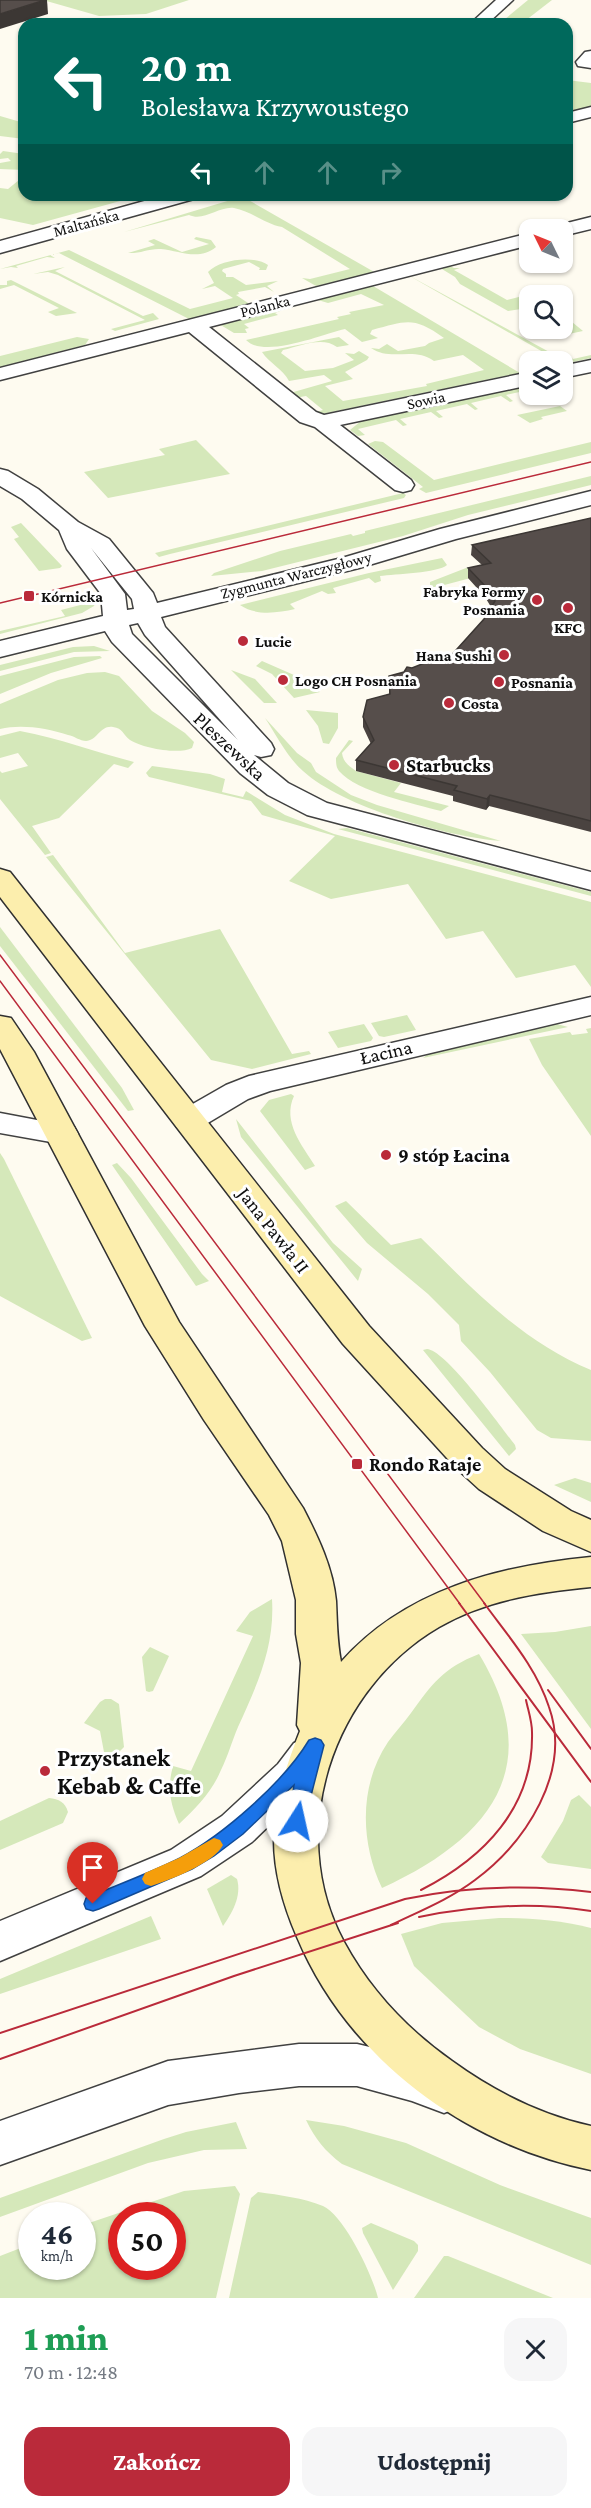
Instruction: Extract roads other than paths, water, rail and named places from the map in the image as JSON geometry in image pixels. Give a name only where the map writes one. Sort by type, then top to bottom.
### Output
[{"type":"main road","name":"Jana Pawła II","points":[[0,878],[356,1335],[469,1458],[513,1494],[557,1521],[591,1537]]},
{"type":"main road","points":[[0,1025],[18,1052],[163,1326],[217,1411],[284,1508],[301,1541],[312,1576],[316,1600],[316,1634],[321,1672],[316,1741],[300,1801],[296,1843],[305,1900],[324,1947],[351,1993],[388,2038],[424,2069],[487,2109],[531,2130],[591,2164]]},
{"type":"main road","points":[[316,1741],[342,1690],[369,1659],[397,1635],[425,1616],[466,1597],[513,1583],[591,1572]]},
{"type":"main road","points":[[531,2130],[591,2148]]},
{"type":"street","points":[[485,18],[505,0]]},
{"type":"street","points":[[591,56],[584,62],[591,63]]},
{"type":"street","points":[[573,116],[591,112]]},
{"type":"street","name":"Maltańska","points":[[0,247],[165,201]]},
{"type":"street","points":[[573,227],[591,223]]},
{"type":"street","points":[[0,231],[19,241]]},
{"type":"street","name":"Polanka","points":[[0,374],[519,242]]},
{"type":"street","points":[[192,324],[308,417],[322,422],[403,485]]},
{"type":"street","points":[[573,370],[591,366]]},
{"type":"street","name":"Sowia","points":[[322,422],[519,380]]},
{"type":"street","name":"Pleszewska","points":[[0,476],[30,494],[70,526],[101,544],[138,588],[144,598],[154,630],[279,767],[314,791],[378,824]]},
{"type":"street","name":"Zygmunta Warczygłowy","points":[[0,649],[350,562],[448,534],[591,498]]},
{"type":"street","name":"Pleszewska","points":[[70,526],[79,549],[112,594],[121,637],[256,774],[287,794],[317,809],[591,881]]},
{"type":"street","name":"Łacina","points":[[189,1120],[237,1092],[260,1083],[591,1006]]},
{"type":"street","points":[[0,1123],[62,1134]]},
{"type":"street","points":[[0,1941],[176,1868],[207,1850],[237,1828],[304,1764],[316,1741]]},
{"type":"street","points":[[0,2143],[168,2083],[299,2066],[357,2066],[383,2071],[440,2089],[487,2109]]},
{"type":"tram line","points":[[0,603],[591,462]]},
{"type":"tram line","points":[[0,955],[485,1604]]},
{"type":"tram line","points":[[0,981],[460,1604]]},
{"type":"tram line","points":[[459,1603],[555,1733]]},
{"type":"tram line","points":[[484,1603],[512,1640],[537,1679],[549,1707],[555,1733]]},
{"type":"tram line","points":[[548,1690],[591,1749]]},
{"type":"tram line","points":[[421,1890],[444,1877],[484,1846],[501,1827],[514,1807],[524,1784],[530,1759],[532,1728],[526,1700]]},
{"type":"tram line","points":[[459,1890],[494,1864],[527,1826],[540,1804],[549,1780],[554,1756],[555,1733]]},
{"type":"tram line","points":[[555,1733],[591,1782]]},
{"type":"tram line","points":[[459,1890],[521,1887],[591,1892]]},
{"type":"tram line","points":[[0,2033],[405,1899],[459,1890]]},
{"type":"tram line","points":[[391,1925],[459,1890]]},
{"type":"tram line","points":[[419,1917],[505,1906],[548,1906],[591,1911]]},
{"type":"tram line","points":[[0,2059],[234,1976],[398,1923]]},
{"type":"place","name":"Kórnicka","points":[[29,596]]},
{"type":"place","name":"Fabryka Formy Posnania","points":[[537,600]]},
{"type":"place","name":"KFC","points":[[568,608]]},
{"type":"place","name":"Lucie","points":[[243,641]]},
{"type":"place","name":"Hana Sushi","points":[[504,655]]},
{"type":"place","name":"Logo CH Posnania","points":[[283,680]]},
{"type":"place","name":"Posnania","points":[[499,682]]},
{"type":"place","name":"Costa","points":[[449,703]]},
{"type":"place","name":"Starbucks","points":[[394,765]]},
{"type":"place","name":"9 stóp Łacina","points":[[386,1155]]},
{"type":"place","name":"Rondo Rataje","points":[[357,1464]]},
{"type":"place","name":"Przystanek Kebab & Caffe","points":[[45,1771]]}]
